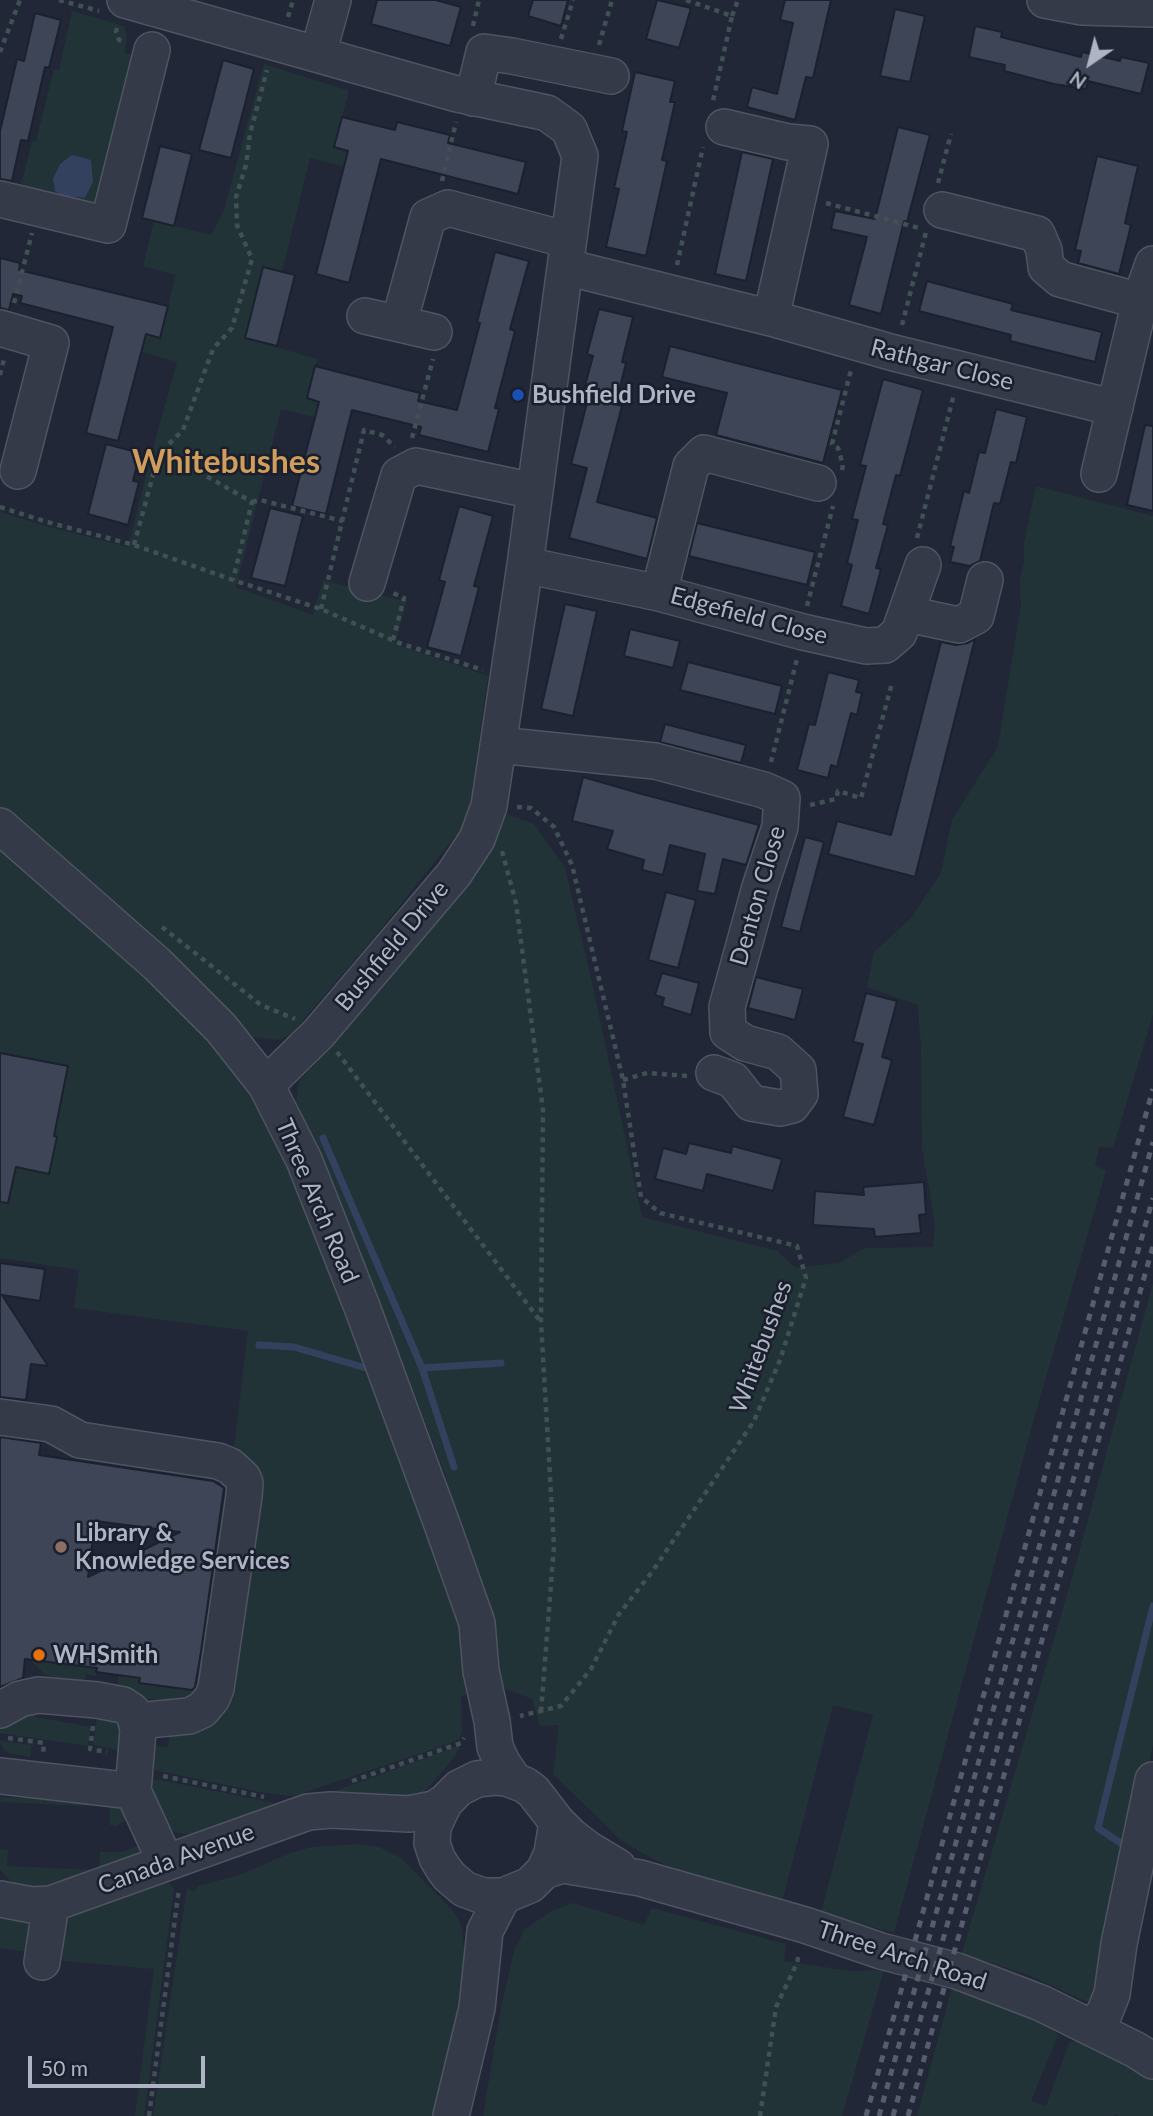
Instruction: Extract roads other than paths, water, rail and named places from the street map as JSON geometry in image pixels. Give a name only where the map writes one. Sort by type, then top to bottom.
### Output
[{"type":"street","name":"Bushfield Drive","points":[[125,0],[162,5],[274,42],[468,97],[547,113],[569,129],[580,156],[525,565],[489,806],[477,839],[454,874],[319,1033],[266,1085]]},
{"type":"street","points":[[318,54],[333,0]]},
{"type":"street","points":[[1045,0],[1082,7],[1132,6]]},
{"type":"street","points":[[0,199],[108,225],[152,50]]},
{"type":"street","points":[[468,97],[484,52],[584,70]]},
{"type":"street","points":[[724,127],[788,142],[810,144],[771,318]]},
{"type":"street","points":[[939,202],[1037,234],[1044,250],[1046,267],[1060,279],[1140,300]]},
{"type":"street","name":"Rathgar Close","points":[[399,323],[428,217],[448,208],[567,254],[771,318],[894,353],[1115,408]]},
{"type":"street","points":[[1099,474],[1140,300],[1153,264]]},
{"type":"street","points":[[365,316],[434,332]]},
{"type":"street","points":[[6,330],[51,343],[18,471]]},
{"type":"street","points":[[660,593],[691,466],[704,453],[818,483]]},
{"type":"street","points":[[367,583],[400,475],[410,460],[534,491]]},
{"type":"street","name":"Edgefield Close","points":[[525,565],[660,593],[803,632],[866,646],[885,645],[899,633],[923,565]]},
{"type":"street","points":[[907,614],[959,625],[976,616],[985,580]]},
{"type":"street","name":"Denton Close","points":[[498,744],[655,761],[764,790],[782,799],[780,827],[760,887],[727,1007],[728,1032],[745,1043],[778,1052],[798,1070],[800,1094],[792,1105],[780,1108],[751,1103],[733,1080],[714,1073]]},
{"type":"street","name":"Three Arch Road","points":[[0,826],[157,964],[221,1028],[266,1085],[304,1160],[362,1307],[477,1623],[481,1671],[495,1747],[514,1780]]},
{"type":"street","points":[[0,1417],[51,1424],[79,1440],[218,1461],[235,1470],[243,1478],[244,1496],[214,1694],[202,1710],[189,1716],[137,1721]]},
{"type":"street","name":"Three Arch Road","points":[[452,1795],[474,1762],[479,1740],[478,1698],[481,1671]]},
{"type":"street","points":[[0,1710],[20,1699],[45,1695],[97,1700],[123,1705],[132,1711],[137,1721],[138,1741],[133,1791],[168,1862]]},
{"type":"street","points":[[0,1776],[133,1791]]},
{"type":"street","points":[[464,1889],[483,1896],[503,1896],[530,1885],[544,1871],[552,1853],[557,1822],[533,1791],[514,1780],[487,1777],[477,1779],[452,1795],[432,1833],[436,1858],[449,1876],[464,1889],[474,1905],[476,1926],[472,1970],[477,2008]]},
{"type":"street","points":[[1090,2027],[1104,2014],[1112,1994],[1119,1944],[1153,1780]]},
{"type":"street","name":"Canada Avenue","points":[[0,1899],[39,1905],[51,1904],[351,1796],[409,1814],[434,1809],[452,1795]]},
{"type":"street","name":"Canada Avenue","points":[[351,1796],[402,1824],[421,1839],[436,1858]]},
{"type":"street","name":"Three Arch Road","points":[[557,1822],[588,1849],[640,1878]]},
{"type":"street","name":"Three Arch Road","points":[[544,1871],[563,1865],[640,1878],[805,1925],[881,1951],[957,1971],[1041,2003],[1153,2061]]},
{"type":"street","points":[[451,2116],[477,2008],[485,1931],[503,1896]]},
{"type":"street","points":[[42,1962],[51,1904]]},
{"type":"water","points":[[72,155],[91,160],[93,182],[85,198],[63,196],[55,191],[53,179],[60,164]]},
{"type":"waterway","points":[[323,1138],[422,1368],[454,1467]]},
{"type":"waterway","points":[[259,1345],[294,1347],[366,1368]]},
{"type":"waterway","points":[[422,1368],[501,1363]]},
{"type":"waterway","points":[[1125,1846],[1098,1828],[1153,1606]]},
{"type":"railway","points":[[866,2116],[1153,1089]]},
{"type":"railway","points":[[879,2116],[1153,1142]]},
{"type":"railway","points":[[893,2116],[1153,1198]]},
{"type":"railway","points":[[908,2116],[1153,1246]]},
{"type":"place","name":"Bushfield Drive","points":[[518,395]]},
{"type":"place","name":"Library & Knowledge Services","points":[[61,1547]]},
{"type":"place","name":"WHSmith","points":[[39,1655]]},
{"type":"district","name":"Whitebushes","points":[[226,463]]}]
